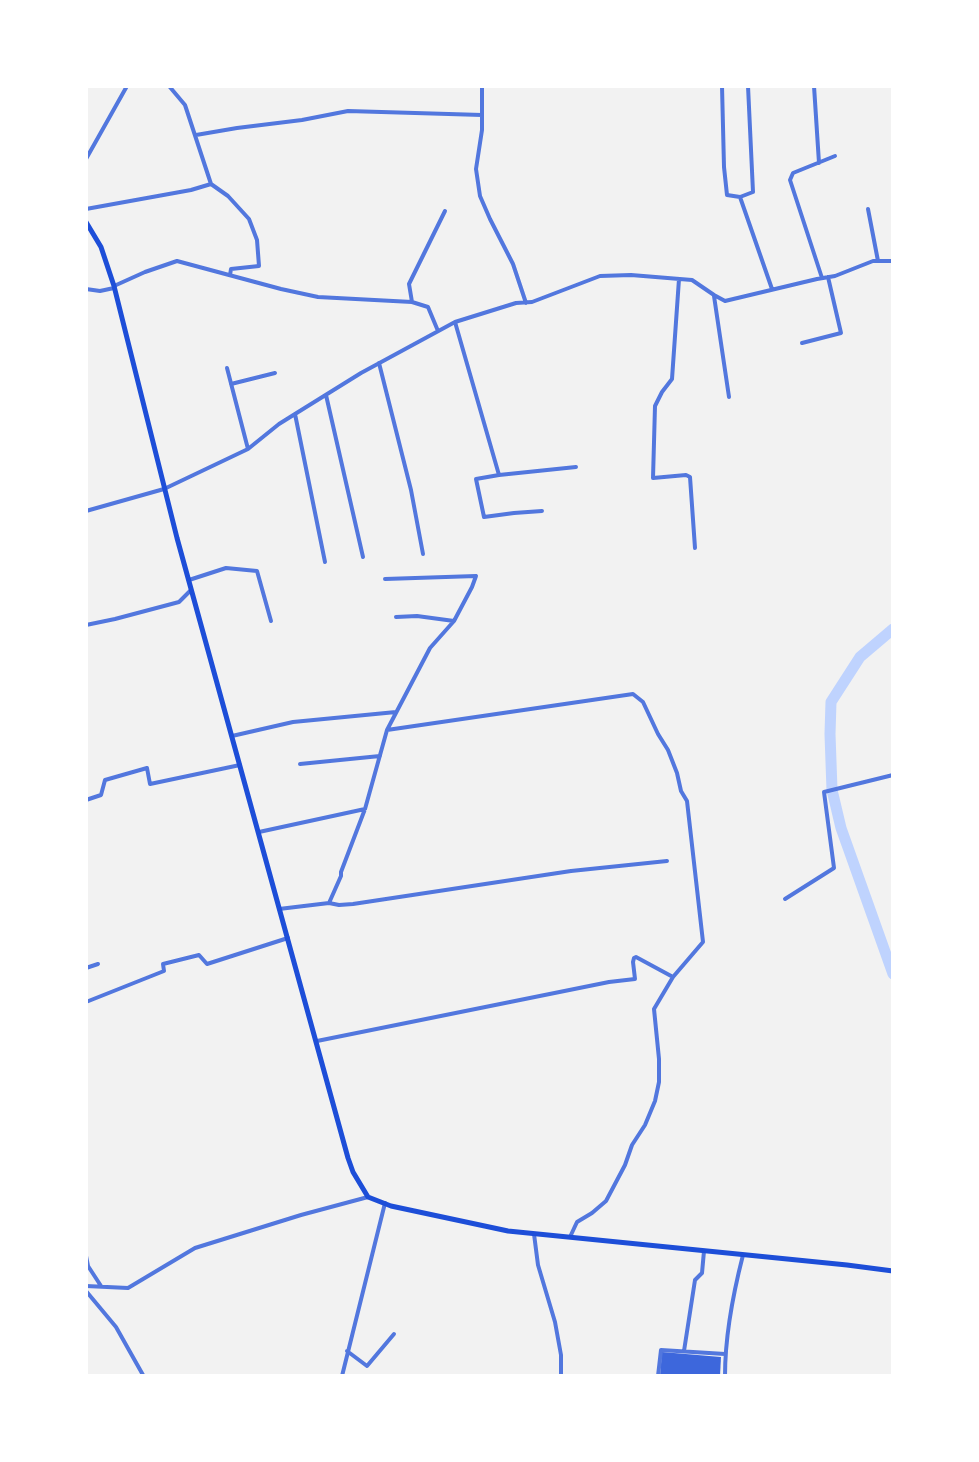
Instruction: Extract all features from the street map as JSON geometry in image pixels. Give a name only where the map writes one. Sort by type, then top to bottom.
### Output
[{"type":"main road","points":[[86,222],[101,247],[114,287],[164,489],[279,909],[353,1172],[368,1197],[384,1203],[508,1231],[893,1271]]},
{"type":"street","points":[[86,159],[127,86]]},
{"type":"street","points":[[169,86],[186,105],[211,184],[228,196],[249,219],[257,240],[259,266],[231,269],[230,275]]},
{"type":"street","points":[[482,86],[482,130],[476,170],[480,196],[513,264],[526,303]]},
{"type":"street","points":[[722,86],[724,168],[727,195],[740,197],[753,192],[748,86]]},
{"type":"street","points":[[814,86],[819,162]]},
{"type":"street","points":[[196,135],[302,120],[348,111],[482,115]]},
{"type":"street","points":[[822,278],[790,180],[794,173],[835,156]]},
{"type":"street","points":[[86,209],[191,190],[211,184]]},
{"type":"street","points":[[740,197],[772,289]]},
{"type":"street","points":[[868,209],[878,261]]},
{"type":"street","points":[[412,302],[409,284],[445,211]]},
{"type":"street","points":[[86,289],[100,291],[114,287],[145,272],[177,261],[318,297],[412,302],[428,307],[438,331]]},
{"type":"street","points":[[86,511],[164,489],[248,449],[279,424],[295,414],[380,363],[455,322],[516,302],[526,303],[600,276],[632,275],[692,280],[725,301],[828,277],[873,261],[893,262]]},
{"type":"street","points":[[802,343],[841,333],[828,277]]},
{"type":"street","points":[[679,279],[672,380],[662,392],[655,406],[653,478],[690,476],[695,548]]},
{"type":"street","points":[[714,295],[729,397]]},
{"type":"street","points":[[455,322],[499,476]]},
{"type":"street","points":[[380,363],[409,482],[423,554]]},
{"type":"street","points":[[227,368],[248,449]]},
{"type":"street","points":[[231,384],[275,372]]},
{"type":"street","points":[[326,395],[363,557]]},
{"type":"street","points":[[295,414],[325,562]]},
{"type":"street","points":[[542,511],[484,517],[476,479],[576,467]]},
{"type":"street","points":[[189,580],[226,568],[258,571],[271,622]]},
{"type":"street","points":[[329,903],[342,876],[341,872],[365,809],[386,730],[430,648],[454,621],[476,576],[385,579]]},
{"type":"street","points":[[86,624],[115,619],[179,602],[192,590]]},
{"type":"street","points":[[396,617],[417,616],[454,621]]},
{"type":"street","points":[[386,730],[633,694],[643,702],[668,750],[677,773],[681,791],[687,801],[703,942],[673,977],[654,1009],[660,1059],[659,1082],[655,1101],[645,1125],[632,1145],[625,1165],[606,1201],[592,1213],[577,1222],[570,1237]]},
{"type":"street","points":[[232,736],[293,722],[396,712]]},
{"type":"street","points":[[300,764],[380,756]]},
{"type":"street","points":[[86,800],[101,795],[105,780],[147,768],[150,784],[240,765]]},
{"type":"street","points":[[785,898],[834,868],[824,792],[893,775]]},
{"type":"street","points":[[259,832],[365,809]]},
{"type":"street","points":[[279,909],[329,903],[339,905],[353,904],[571,871],[667,861]]},
{"type":"street","points":[[86,1002],[164,971],[163,964],[199,955],[207,964],[288,938]]},
{"type":"street","points":[[317,1041],[590,986],[635,979],[633,962],[636,957],[673,977]]},
{"type":"street","points":[[86,968],[98,964]]},
{"type":"street","points":[[86,1286],[128,1288],[195,1248],[301,1215],[368,1197]]},
{"type":"street","points":[[342,1376],[346,1351],[384,1203]]},
{"type":"street","points":[[534,1234],[538,1264],[555,1322],[561,1355],[561,1376]]},
{"type":"street","points":[[684,1351],[695,1280],[702,1273],[704,1251]]},
{"type":"street","points":[[725,1376],[725,1354],[735,1286],[743,1254]]},
{"type":"street","points":[[86,1256],[88,1266],[101,1286]]},
{"type":"street","points":[[86,1291],[116,1327],[143,1375],[141,1376]]},
{"type":"street","points":[[346,1351],[367,1366],[394,1334]]},
{"type":"street","points":[[658,1376],[661,1350],[725,1354]]},
{"type":"building","points":[[662,1352],[721,1357],[720,1376],[660,1376]]},
{"type":"waterway","points":[[893,629],[860,657],[831,702],[830,734],[832,790],[841,828],[893,974]]}]
